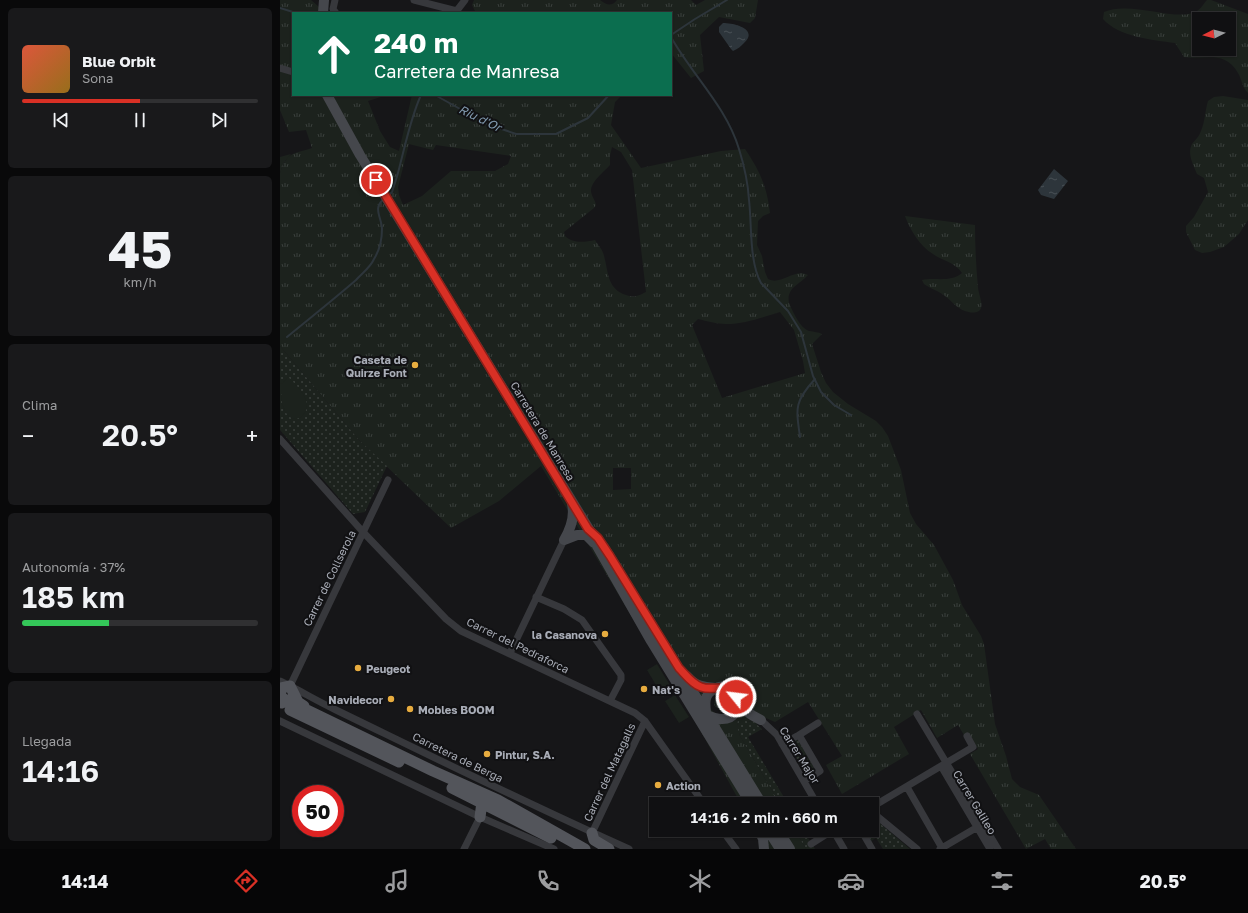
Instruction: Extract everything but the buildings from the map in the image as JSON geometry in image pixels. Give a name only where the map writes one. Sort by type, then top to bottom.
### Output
[{"type":"main road","name":"Carretera de Manresa","points":[[328,96],[360,155],[571,500],[662,659],[736,781]]},
{"type":"main road","points":[[564,540],[573,519],[571,500]]},
{"type":"main road","points":[[588,529],[598,538],[610,556],[706,715],[738,763],[758,797]]},
{"type":"main road","points":[[564,540],[577,535],[586,535],[597,546]]},
{"type":"main road","points":[[662,659],[701,712],[717,719],[728,717],[762,720]]},
{"type":"main road","points":[[679,668],[691,681],[701,687],[728,688],[736,697],[742,708],[749,714],[762,720]]},
{"type":"main road","points":[[280,700],[280,688],[287,686],[298,702],[316,714]]},
{"type":"main road","points":[[717,688],[710,691],[707,695],[705,704],[706,723],[722,750],[744,797]]},
{"type":"main road","points":[[736,697],[736,709],[728,717],[724,726],[724,734],[738,763]]},
{"type":"main road","points":[[280,700],[316,714],[433,771],[498,800],[585,849]]},
{"type":"main road","points":[[280,700],[324,726],[482,802],[573,849]]},
{"type":"main road","points":[[433,771],[446,780],[481,797],[482,802],[480,817]]},
{"type":"main road","points":[[736,781],[746,797]]},
{"type":"main road","points":[[480,817],[489,812],[516,820]]},
{"type":"main road","points":[[592,833],[594,840],[609,849]]},
{"type":"main road","points":[[762,837],[764,849]]},
{"type":"main road","points":[[772,837],[780,849]]},
{"type":"main road","points":[[782,837],[790,849]]},
{"type":"main road","points":[[566,838],[593,849]]},
{"type":"street","points":[[335,0],[333,9],[335,12]]},
{"type":"street","points":[[414,0],[456,12],[465,0]]},
{"type":"street","points":[[280,68],[292,72]]},
{"type":"street","name":"Carrer del Pedraforca","points":[[281,441],[363,532],[446,619],[462,631],[635,713],[645,721],[699,797]]},
{"type":"street","name":"Carrer de Collserola","points":[[287,686],[388,480]]},
{"type":"street","points":[[510,654],[564,540]]},
{"type":"street","points":[[536,597],[564,609],[582,620],[621,675],[621,680],[610,701]]},
{"type":"street","name":"Carretera de Berga","points":[[287,686],[592,833],[629,849]]},
{"type":"street","name":"Carrer Galileo","points":[[917,714],[980,825],[990,849]]},
{"type":"street","name":"Carrer Major","points":[[762,720],[777,735],[813,797]]},
{"type":"street","points":[[280,721],[480,817],[554,849]]},
{"type":"street","name":"Carrer del Matagalls","points":[[592,833],[645,721]]},
{"type":"street","points":[[782,744],[818,723]]},
{"type":"street","points":[[799,735],[820,771],[804,781]]},
{"type":"street","points":[[879,803],[973,747],[967,736]]},
{"type":"street","points":[[908,787],[941,848],[980,825],[998,849]]},
{"type":"street","points":[[464,849],[480,817]]},
{"type":"street","points":[[879,818],[917,849]]},
{"type":"street","points":[[727,837],[736,849]]},
{"type":"street","points":[[811,844],[822,837]]},
{"type":"street","points":[[837,837],[844,849]]},
{"type":"street","points":[[865,837],[872,849]]},
{"type":"green space","points":[[280,0],[311,0],[325,12],[292,12],[292,96],[384,96],[368,101],[380,131],[390,147],[399,151],[412,96],[621,96],[615,102],[611,125],[641,168],[721,151],[745,149],[762,180],[769,204],[770,213],[763,216],[758,221],[757,245],[762,256],[768,279],[773,281],[803,273],[808,275],[791,290],[789,294],[789,303],[803,327],[809,331],[822,334],[812,344],[826,383],[833,392],[848,404],[876,421],[888,436],[901,470],[910,513],[916,524],[934,545],[953,580],[962,605],[981,636],[984,644],[995,724],[1012,779],[1020,787],[1039,795],[1076,849],[1051,849],[1045,839],[1026,849],[970,754],[978,749],[968,733],[964,735],[958,725],[937,738],[921,710],[894,727],[909,754],[842,794],[826,765],[842,756],[808,702],[775,722],[766,718],[756,724],[749,721],[737,724],[740,736],[776,797],[737,797],[699,728],[541,466],[499,501],[451,528],[359,440],[280,346],[280,173],[288,157],[295,153],[312,148],[306,130],[289,132],[280,110]],"holes":[[[409,144],[433,150],[436,145],[511,156],[508,164],[495,171],[451,171],[422,196],[403,205],[398,187]],[[612,147],[621,152],[632,170],[646,292],[634,296],[623,294],[611,283],[602,250],[595,240],[583,242],[575,241],[568,239],[564,232],[594,208],[596,205],[591,194],[591,188],[598,177],[610,165]],[[780,312],[794,330],[805,373],[722,398],[692,325],[698,319],[719,324],[747,322]],[[613,468],[631,468],[631,489],[613,490]],[[724,692],[731,697],[732,706],[728,713],[719,715],[711,709],[709,699],[715,693]]]},
{"type":"green space","points":[[474,0],[600,0],[604,3],[613,4],[617,0],[691,0],[696,5],[705,0],[758,0],[755,18],[750,23],[719,17],[700,35],[704,71],[691,78],[672,54],[672,12],[476,12],[472,5]]},
{"type":"green space","points":[[1207,0],[1211,0],[1248,14],[1248,93],[1244,88],[1238,73],[1227,61],[1214,58],[1184,57],[1175,43],[1147,39],[1127,34],[1110,25],[1103,19],[1104,12],[1127,8],[1178,15],[1192,13],[1192,56],[1236,56],[1236,12],[1194,12]]},
{"type":"green space","points":[[1223,96],[1248,100],[1248,220],[1239,234],[1224,247],[1202,253],[1195,250],[1186,232],[1186,226],[1194,217],[1208,192],[1204,178],[1197,174],[1190,152],[1192,144],[1202,128],[1208,101],[1214,97]]},
{"type":"green space","points":[[291,154],[284,162],[280,173],[280,157]]},
{"type":"green space","points":[[905,216],[975,225],[977,279],[981,303],[980,310],[972,313],[962,310],[943,294],[924,284],[922,280],[948,279],[962,273],[956,266],[928,251],[924,247],[913,232]]},
{"type":"green space","points":[[280,346],[359,440],[387,466],[365,512],[353,514],[280,430]]},
{"type":"green space","points":[[288,377],[303,394],[307,405],[302,416],[293,419],[289,417],[285,411],[282,404],[282,395],[280,393],[280,383],[282,384]]},
{"type":"green space","points":[[657,664],[673,690],[663,697],[647,670]]},
{"type":"green space","points":[[675,695],[689,717],[679,723],[665,701]]},
{"type":"green space","points":[[718,697],[722,697],[726,703],[722,709],[718,709],[714,705],[714,701]]},
{"type":"green space","points":[[738,720],[754,722],[762,729],[748,737],[784,797],[776,797],[740,736],[737,726]]},
{"type":"green space","points":[[797,738],[816,771],[807,776],[788,744]]},
{"type":"green space","points":[[879,823],[910,849],[883,849],[876,838],[871,841],[868,837],[879,837]]},
{"type":"green space","points":[[760,837],[799,837],[806,849],[768,849]]},
{"type":"green space","points":[[799,837],[807,837],[815,849],[806,849]]},
{"type":"water","points":[[723,23],[733,24],[743,28],[749,34],[744,43],[733,51],[719,32],[719,27]]},
{"type":"water","points":[[1054,169],[1068,181],[1054,199],[1041,195],[1038,190]]},
{"type":"waterway","name":"Riu d'Or","points":[[672,34],[727,0]]},
{"type":"waterway","name":"Riu d'Or","points":[[280,8],[293,12]]},
{"type":"waterway","points":[[672,39],[726,119],[739,149],[748,187],[754,264],[761,283],[788,311],[801,332],[813,376],[821,392],[834,405],[851,415]]},
{"type":"waterway","points":[[389,195],[392,192],[417,103],[420,96]]},
{"type":"waterway","name":"Riu d'Or","points":[[437,96],[487,124],[516,134],[556,134],[588,118],[608,96]]},
{"type":"waterway","points":[[287,337],[356,280],[370,265],[381,241],[382,225],[378,210],[380,202],[384,199]]},
{"type":"waterway","points":[[800,437],[797,412],[798,406],[803,394],[815,379]]},
{"type":"place","name":"Caseta de Quirze Font","points":[[415,365]]},
{"type":"place","name":"la Casanova","points":[[605,634]]},
{"type":"place","name":"Peugeot","points":[[358,668]]},
{"type":"place","name":"Nat's","points":[[644,689]]},
{"type":"place","name":"Navidecor","points":[[391,699]]},
{"type":"place","name":"Mobles BOOM","points":[[410,709]]},
{"type":"place","name":"Pintur, S.A.","points":[[487,754]]},
{"type":"place","name":"Action","points":[[658,785]]},
{"type":"route","points":[[376,180],[588,529],[598,538],[610,556],[679,668],[691,681],[701,687],[728,688],[736,697]]}]
